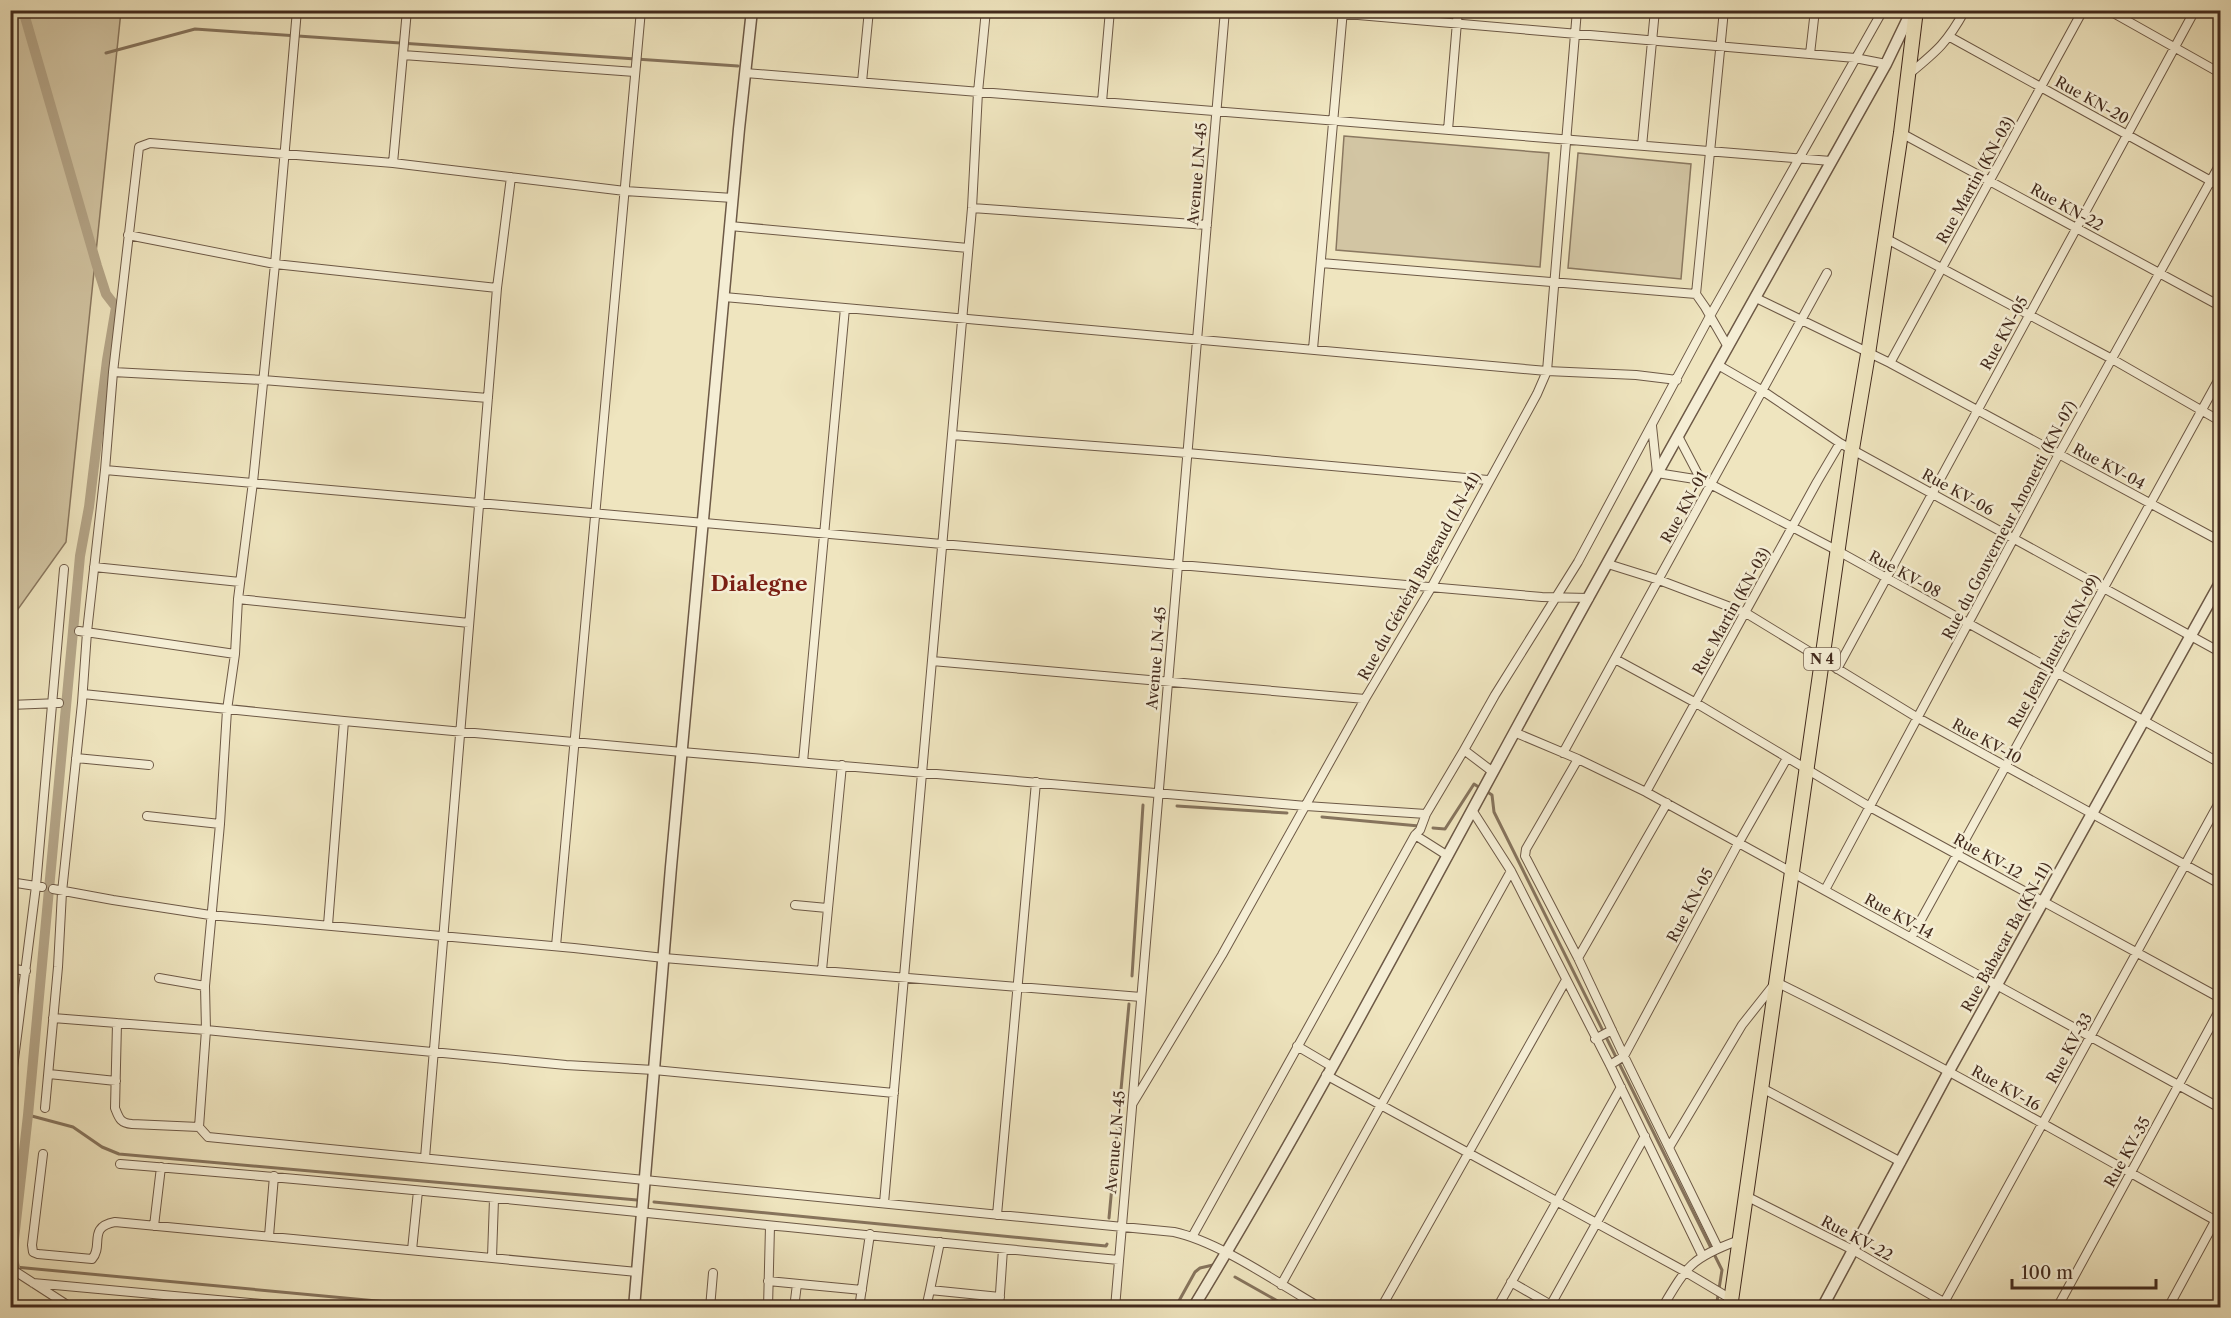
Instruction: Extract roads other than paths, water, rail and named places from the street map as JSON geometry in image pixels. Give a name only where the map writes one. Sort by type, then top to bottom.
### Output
[{"type":"main road","name":"N 4","points":[[1728,1301],[1808,769],[1838,551],[1846,446],[1868,354],[1909,74],[1914,10]]},
{"type":"street","points":[[199,1127],[206,1030],[205,986],[220,824],[227,710],[235,654],[238,599],[253,482],[275,264],[297,10]]},
{"type":"street","points":[[393,163],[407,10]]},
{"type":"street","points":[[556,946],[641,10]]},
{"type":"street","points":[[634,1308],[682,752],[752,10]]},
{"type":"street","points":[[862,82],[868,10]]},
{"type":"street","points":[[884,1203],[972,208],[978,92],[986,10]]},
{"type":"street","points":[[1102,102],[1110,10]]},
{"type":"street","name":"Avenue LN-45","points":[[1114,1308],[1225,10]]},
{"type":"street","points":[[1300,10],[1855,58],[1886,64]]},
{"type":"street","points":[[1448,130],[1458,10]]},
{"type":"street","name":"Rue du Général Bugeaud (LN-41)","points":[[1132,1106],[1222,955],[1365,699],[1431,588],[1537,394],[1547,371],[1577,10]]},
{"type":"street","points":[[1642,146],[1655,10]]},
{"type":"street","points":[[1724,10],[1696,294],[1728,347]]},
{"type":"street","points":[[1810,54],[1815,10]]},
{"type":"street","points":[[1192,1237],[1415,835],[1420,830],[1426,814],[1578,562],[1710,316],[1883,10]]},
{"type":"street","points":[[1193,1308],[1448,856],[1514,732],[1914,10]]},
{"type":"street","points":[[1909,74],[1939,50],[1950,37],[1965,10]]},
{"type":"street","name":"Rue Martin (KN-03)","points":[[1890,363],[2083,10]]},
{"type":"street","points":[[2108,10],[2220,73]]},
{"type":"street","name":"Rue KN-05","points":[[1837,669],[2195,10]]},
{"type":"street","points":[[1313,350],[1342,12]]},
{"type":"street","name":"Rue KN-20","points":[[1950,37],[2220,186]]},
{"type":"street","points":[[403,55],[635,72]]},
{"type":"street","points":[[745,73],[1831,161]]},
{"type":"street","name":"Rue KN-22","points":[[1901,133],[2220,306]]},
{"type":"street","points":[[45,1108],[76,758],[78,703],[83,694],[83,631],[94,567],[105,470],[137,150],[144,144],[150,143],[393,163],[625,191],[733,198]]},
{"type":"street","name":"Rue du Gouverneur Anonetti (KN-07)","points":[[1825,890],[2059,454],[2220,164]]},
{"type":"street","points":[[425,1158],[497,288],[511,177]]},
{"type":"street","points":[[972,208],[1207,225]]},
{"type":"street","points":[[730,226],[968,248]]},
{"type":"street","points":[[128,236],[275,264],[497,288]]},
{"type":"street","points":[[1885,238],[2112,359],[2220,421]]},
{"type":"street","points":[[1321,263],[1696,294]]},
{"type":"street","name":"Rue KN-01","points":[[1563,753],[1827,273]]},
{"type":"street","points":[[724,297],[1547,371],[1636,375],[1677,380]]},
{"type":"street","name":"Rue KV-04","points":[[1756,298],[1890,363],[2220,541]]},
{"type":"street","points":[[803,762],[845,308]]},
{"type":"street","name":"Rue KV-06","points":[[1718,365],[1763,391],[1846,446],[2220,651]]},
{"type":"street","points":[[113,372],[488,398]]},
{"type":"street","name":"Rue Jean Jaurès (KN-09)","points":[[1911,938],[2220,377]]},
{"type":"street","points":[[1652,425],[1657,473]]},
{"type":"street","points":[[952,435],[1488,480]]},
{"type":"street","points":[[1678,436],[1701,480]]},
{"type":"street","name":"Rue Martin (KN-03)","points":[[1646,792],[1793,528],[1846,446]]},
{"type":"street","points":[[105,470],[1431,588],[1555,598],[1588,598]]},
{"type":"street","name":"Rue KV-08","points":[[1657,473],[1701,480],[1712,485],[1838,551],[2220,763]]},
{"type":"street","name":"Rue KV-10","points":[[1608,564],[1659,580],[1746,613],[1917,718],[2220,884]]},
{"type":"street","points":[[94,567],[240,582]]},
{"type":"street","points":[[10,1091],[39,886],[62,629],[64,569]]},
{"type":"street","name":"Rue Babacar Ba (KN-11)","points":[[1822,1308],[1949,1071],[2220,583]]},
{"type":"street","points":[[238,599],[469,623]]},
{"type":"street","points":[[83,631],[235,654]]},
{"type":"street","name":"Rue KV-12","points":[[1615,659],[1696,703],[1870,807],[2220,998]]},
{"type":"street","points":[[932,661],[1365,699]]},
{"type":"street","points":[[83,694],[227,710],[682,752],[1306,806],[1426,814]]},
{"type":"street","points":[[10,705],[55,703]]},
{"type":"street","points":[[328,925],[344,721]]},
{"type":"street","name":"Rue KV-14","points":[[1514,732],[1578,759],[1646,792],[2220,1108]]},
{"type":"street","points":[[1464,750],[1493,772]]},
{"type":"street","points":[[76,758],[149,765]]},
{"type":"street","points":[[1578,759],[1526,849],[1525,856],[1578,958],[1604,1034],[1617,1061],[1670,1146],[1711,1251]]},
{"type":"street","name":"Rue KN-05","points":[[1617,1061],[1787,759]]},
{"type":"street","points":[[822,970],[842,765]]},
{"type":"street","points":[[997,1215],[1036,782]]},
{"type":"street","name":"Rue KV-33","points":[[1942,1305],[2220,801]]},
{"type":"street","points":[[1578,958],[1666,803]]},
{"type":"street","points":[[1472,810],[1511,871],[1566,980],[1604,1034],[1617,1061],[1621,1087],[1645,1136],[1711,1251]]},
{"type":"street","points":[[147,816],[220,824]]},
{"type":"street","points":[[1415,835],[1448,856]]},
{"type":"street","points":[[1281,1285],[1511,871]]},
{"type":"street","points":[[10,882],[39,886]]},
{"type":"street","points":[[53,889],[210,915],[664,957],[1141,997]]},
{"type":"street","points":[[795,905],[827,908]]},
{"type":"street","points":[[10,968],[26,971]]},
{"type":"street","points":[[159,978],[205,986]]},
{"type":"street","points":[[1380,1308],[1566,980]]},
{"type":"street","points":[[1670,1146],[1742,1025],[1776,982]]},
{"type":"street","name":"Rue KV-16","points":[[1776,982],[1862,1024],[2131,1173],[2219,1218]]},
{"type":"street","name":"Rue KV-35","points":[[2057,1308],[2220,1009]]},
{"type":"street","points":[[53,1018],[894,1093]]},
{"type":"street","points":[[117,1023],[115,1108],[119,1120],[123,1123],[199,1127],[208,1137],[1174,1232],[1192,1237],[1226,1253],[1321,1308]]},
{"type":"street","points":[[1297,1046],[1382,1106],[1683,1271],[1728,1301]]},
{"type":"street","points":[[49,1074],[116,1081]]},
{"type":"street","points":[[1497,1308],[1621,1087]]},
{"type":"street","points":[[1760,1087],[1901,1162]]},
{"type":"street","points":[[1512,1282],[1550,1306],[1645,1136]]},
{"type":"street","points":[[43,1154],[33,1252],[38,1254],[92,1259],[96,1254],[98,1232],[109,1223],[269,1236],[637,1272]]},
{"type":"street","points":[[120,1164],[274,1176],[1119,1260]]},
{"type":"street","points":[[154,1226],[161,1167]]},
{"type":"street","points":[[269,1236],[274,1176]]},
{"type":"street","points":[[412,1250],[418,1191]]},
{"type":"street","name":"Rue KV-22","points":[[1744,1195],[1854,1250],[1942,1305],[1954,1308]]},
{"type":"street","points":[[492,1257],[494,1199]]},
{"type":"street","points":[[2168,1308],[2219,1218]]},
{"type":"street","points":[[768,1308],[770,1226]]},
{"type":"street","points":[[860,1308],[870,1234]]},
{"type":"street","points":[[1662,1308],[1683,1271],[1711,1251],[1737,1241]]},
{"type":"street","points":[[926,1308],[940,1242]]},
{"type":"street","points":[[999,1308],[1003,1249]]},
{"type":"street","points":[[10,1268],[72,1308]]},
{"type":"street","points":[[710,1308],[713,1273]]},
{"type":"street","points":[[768,1281],[862,1290]]},
{"type":"street","points":[[33,1283],[305,1308]]},
{"type":"street","points":[[794,1308],[797,1284]]},
{"type":"street","points":[[930,1290],[1000,1297]]},
{"type":"waterway","points":[[15,1267],[12,1257],[28,1115],[80,556],[89,507],[107,360],[116,307],[106,294],[97,266],[23,10]]},
{"type":"waterway","points":[[106,53],[195,29],[738,66]]},
{"type":"waterway","points":[[1433,828],[1445,829],[1474,784],[1480,788]]},
{"type":"waterway","points":[[1486,791],[1492,795],[1494,812],[1722,1270],[1716,1308]]},
{"type":"waterway","points":[[1132,976],[1143,805]]},
{"type":"waterway","points":[[1177,806],[1287,813]]},
{"type":"waterway","points":[[1322,817],[1419,826]]},
{"type":"waterway","points":[[1109,1218],[1129,1004]]},
{"type":"waterway","points":[[28,1115],[73,1127],[102,1147],[119,1154],[637,1200]]},
{"type":"waterway","points":[[654,1202],[1106,1246],[1107,1244]]},
{"type":"waterway","points":[[1175,1308],[1195,1272],[1200,1268],[1213,1265]]},
{"type":"waterway","points":[[15,1267],[452,1308]]},
{"type":"waterway","points":[[1235,1277],[1290,1308]]},
{"type":"district","name":"Dialegne","points":[[759,583]]}]
